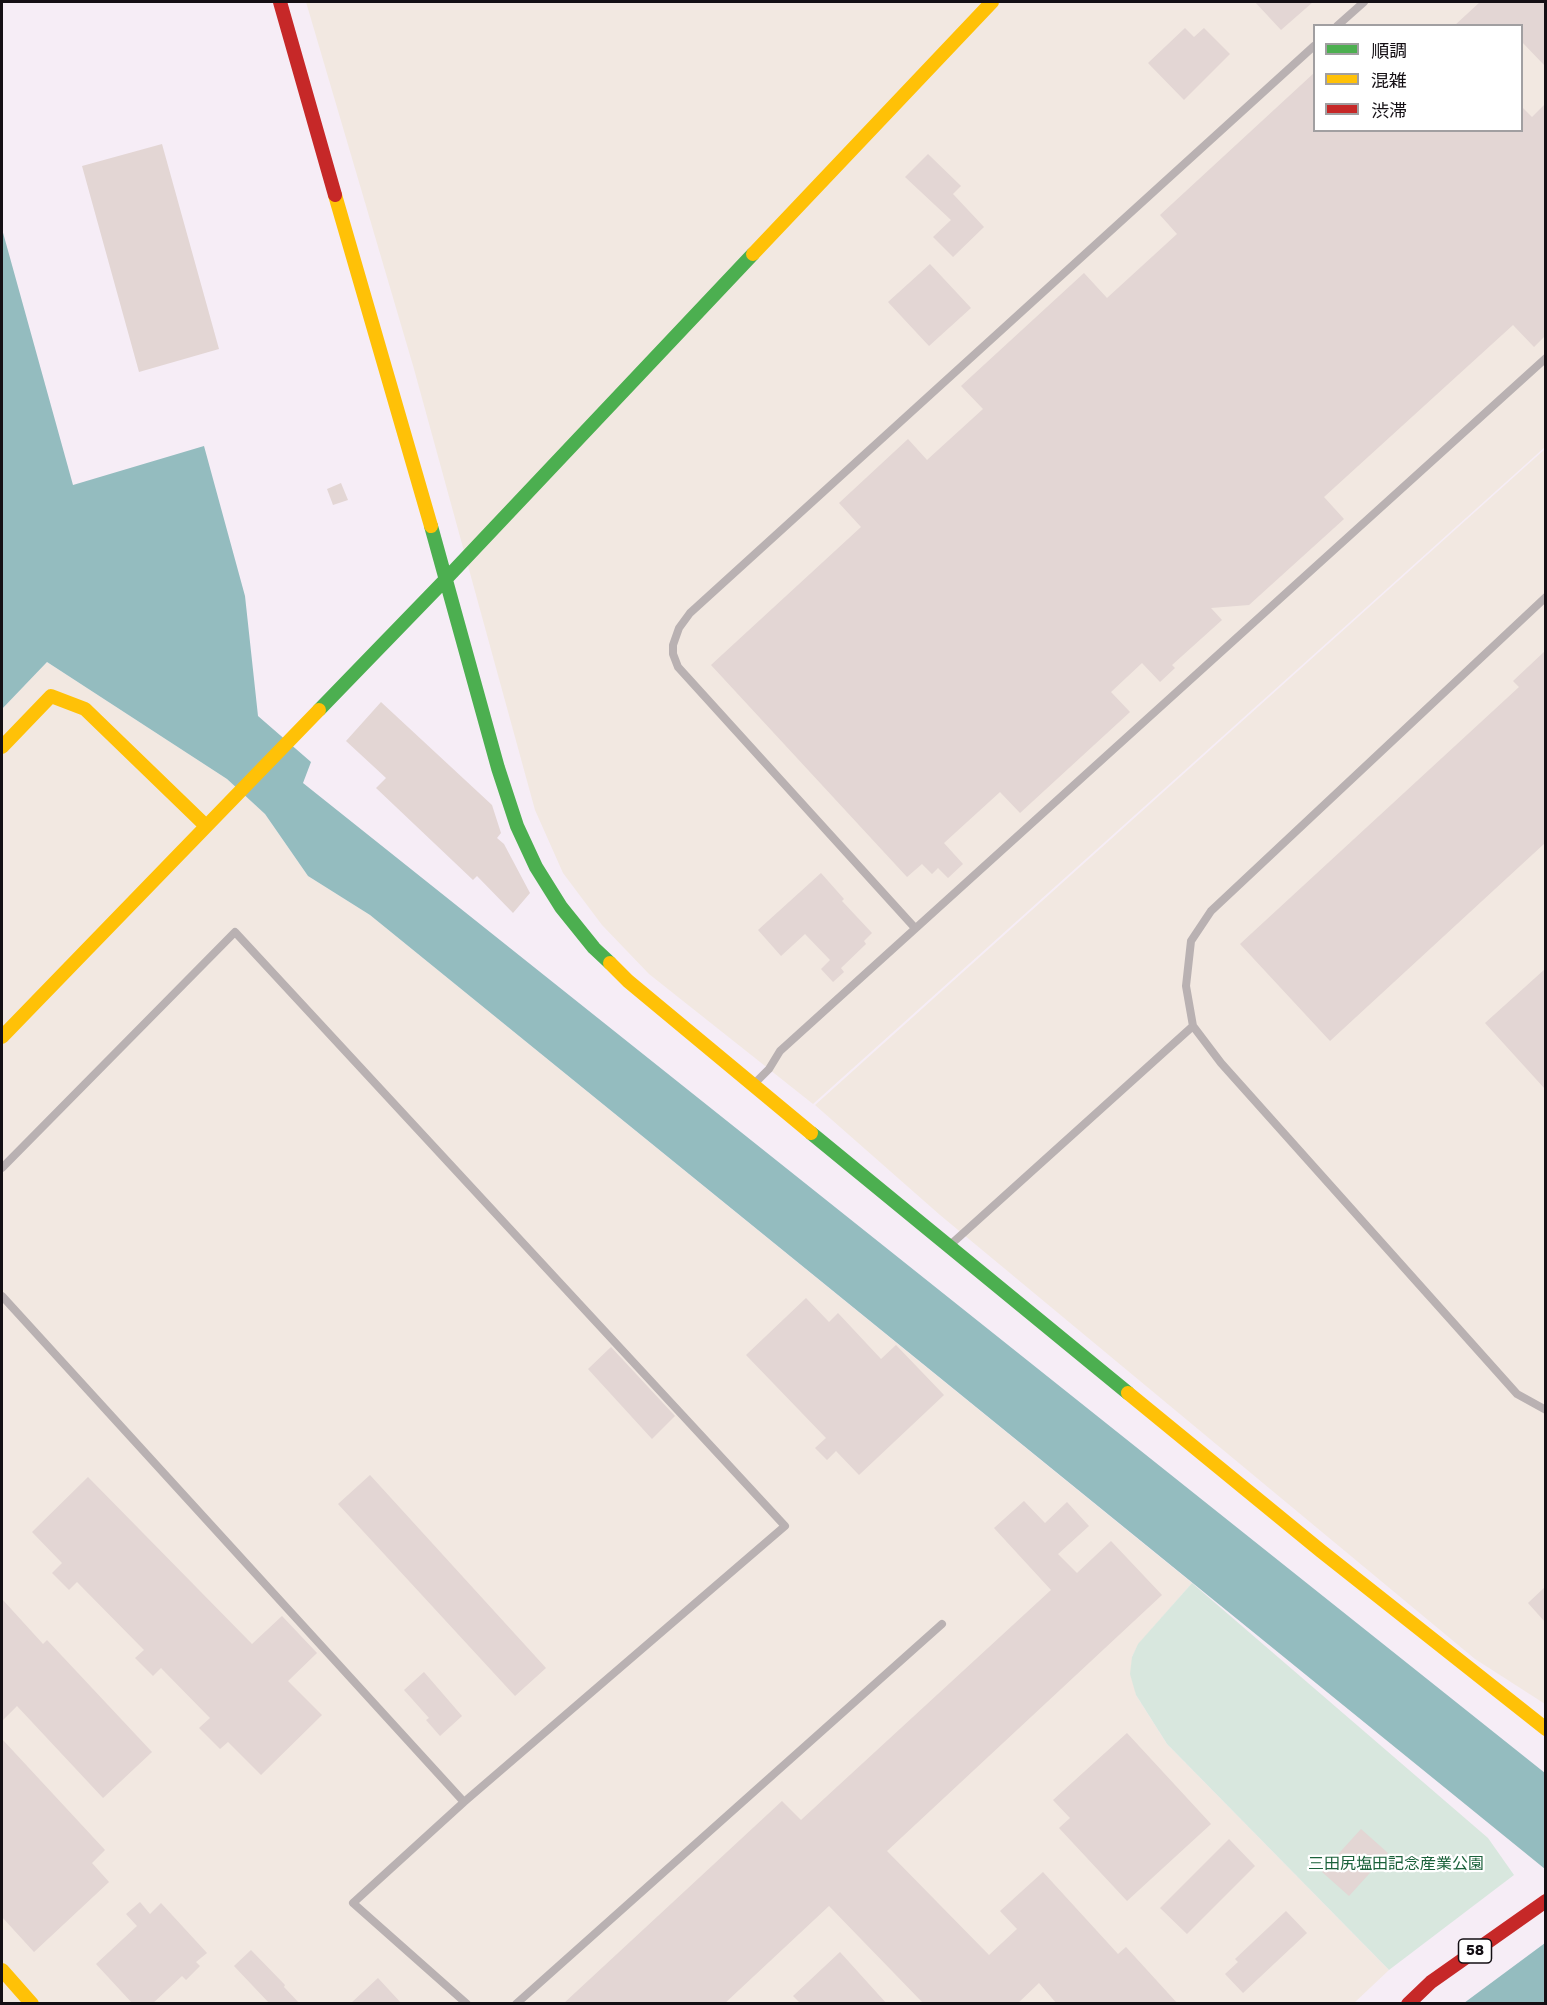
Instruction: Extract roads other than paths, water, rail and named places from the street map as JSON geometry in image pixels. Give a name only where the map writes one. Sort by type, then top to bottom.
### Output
[{"type":"street","points":[[280,2],[498,768],[517,826],[536,867],[561,907],[594,948],[628,981],[948,1247],[1312,1544],[1545,1729]]},
{"type":"street","points":[[2,1037],[445,580],[992,2]]},
{"type":"street","points":[[2,747],[51,696],[85,709],[206,826]]},
{"type":"street","name":"58","points":[[1408,2004],[1431,1982],[1545,1901]]},
{"type":"street","points":[[2,1970],[32,2004]]},
{"type":"lane","points":[[1339,24],[1364,2]]},
{"type":"lane","points":[[915,928],[678,667],[673,654],[673,645],[679,628],[690,613],[1313,47]]},
{"type":"lane","points":[[753,1085],[769,1069],[780,1051],[1545,358]]},
{"type":"lane","points":[[1545,597],[1211,911],[1191,941],[1186,986],[1193,1026],[1221,1063],[1517,1394],[1545,1410]]},
{"type":"lane","points":[[2,1168],[235,932],[785,1526],[464,1802],[353,1904],[467,2004]]},
{"type":"lane","points":[[948,1247],[1193,1026]]},
{"type":"lane","points":[[2,1296],[464,1802]]},
{"type":"lane","points":[[516,2004],[942,1624]]},
{"type":"water","points":[[2,229],[73,485],[204,446],[245,596],[258,716],[311,762],[303,783],[1545,1773],[1545,1869],[370,915],[308,876],[265,814],[227,779],[47,662],[2,709]]},
{"type":"water","points":[[1545,1943],[1545,2003],[1464,2003]]},
{"type":"park label","name":"三田尻塩田記念産業公園","points":[[1396,1864]]}]
